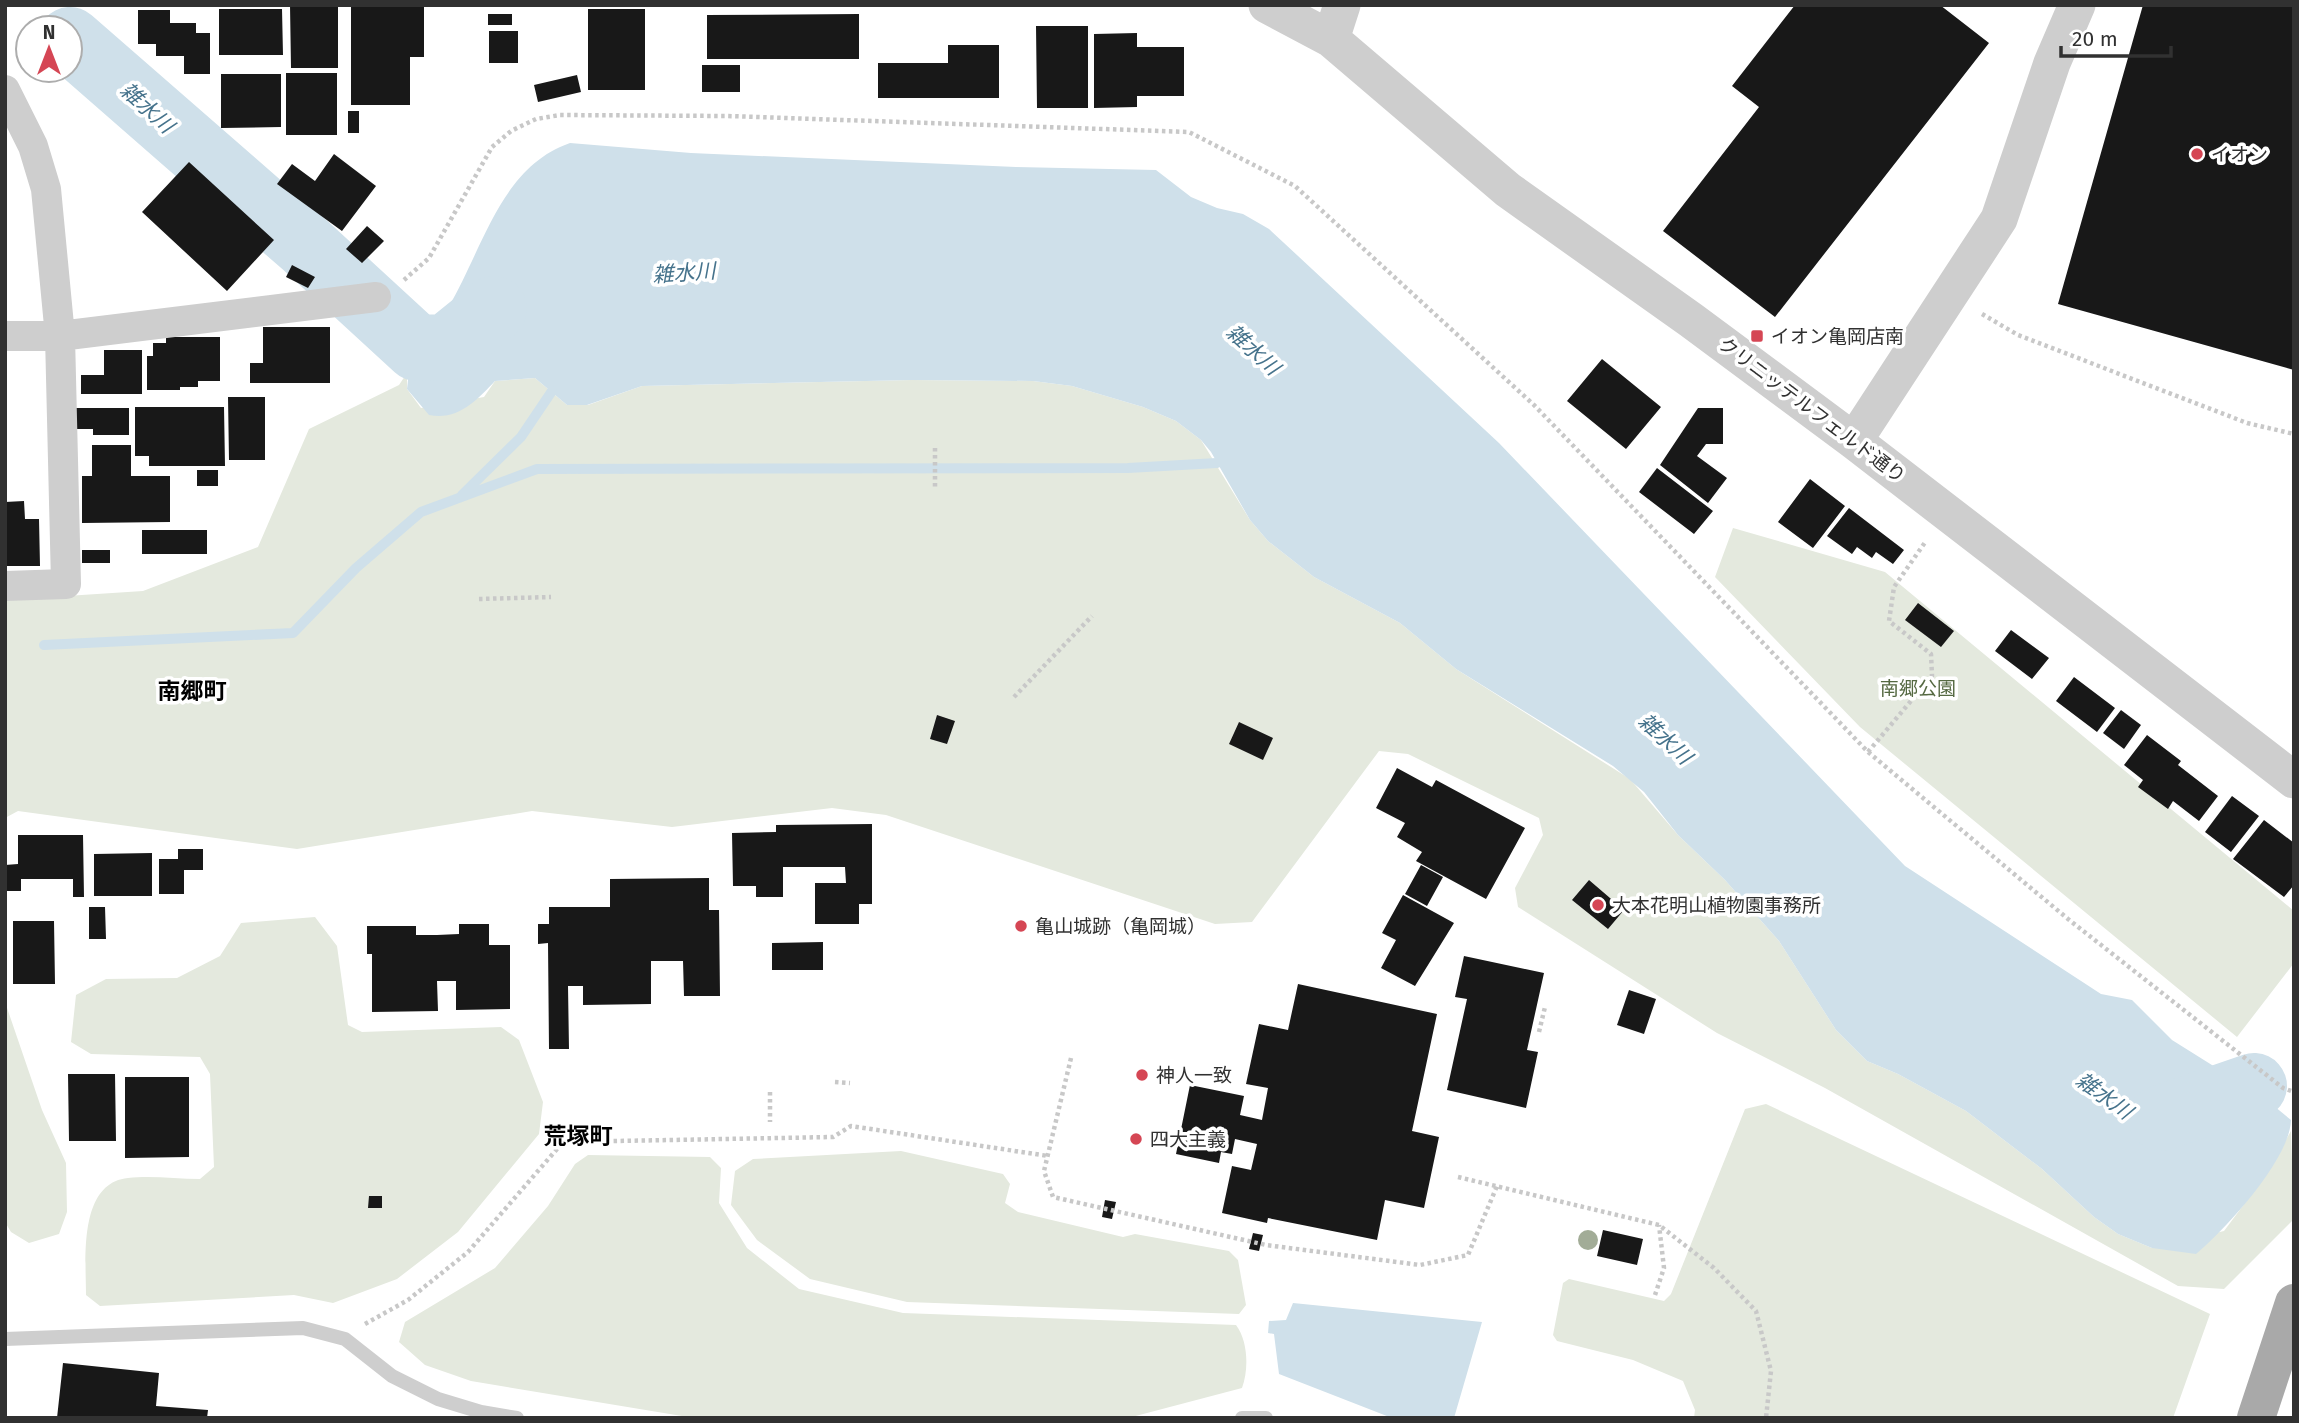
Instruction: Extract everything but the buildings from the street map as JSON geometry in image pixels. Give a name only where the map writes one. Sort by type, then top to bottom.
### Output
[{"type":"main road","points":[[2256,1418],[2294,1303]]},
{"type":"street","points":[[1854,441],[1999,219],[2052,62],[2077,5]]},
{"type":"street","name":"クリニッテルフェルド通り","points":[[1284,9],[1337,22],[1508,190],[1691,320],[1854,441],[2294,780]]},
{"type":"street","points":[[5,90],[33,146],[46,189],[60,336],[66,584],[5,586]]},
{"type":"street","points":[[5,336],[60,336],[376,297]]},
{"type":"lane","points":[[5,1339],[303,1328],[345,1339],[392,1376],[438,1399],[481,1412],[517,1418]]},
{"type":"lane","points":[[1242,1418],[1266,1418]]},
{"type":"path","points":[[376,297],[399,284],[429,258],[492,147],[511,131],[536,119],[560,114],[728,116],[1189,132],[1295,186],[1534,405],[1868,752],[2068,919],[2283,1088],[2294,1092]]},
{"type":"path","points":[[1949,295],[2018,335],[2247,423],[2294,434]]},
{"type":"path","points":[[936,447],[936,488]]},
{"type":"path","points":[[1868,752],[1932,676],[1931,654],[1889,621],[1894,586],[1947,511]]},
{"type":"path","points":[[479,599],[551,597]]},
{"type":"path","points":[[1014,697],[1092,616]]},
{"type":"path","points":[[1539,1032],[1545,1007]]},
{"type":"path","points":[[1071,1058],[1044,1171],[1053,1198],[1266,1245],[1420,1265],[1468,1255],[1497,1186]]},
{"type":"path","points":[[835,1082],[850,1083]]},
{"type":"path","points":[[770,1091],[770,1122]]},
{"type":"path","points":[[345,1339],[361,1325],[408,1300],[468,1252],[563,1142],[833,1138],[851,1126],[1048,1156]]},
{"type":"path","points":[[1458,1177],[1659,1225],[1714,1268],[1756,1311],[1771,1371],[1766,1418]]},
{"type":"path","points":[[1655,1295],[1664,1268],[1659,1225]]},
{"type":"green space","points":[[407,373],[407,389],[421,408],[484,397],[495,381],[535,378],[567,405],[588,405],[642,386],[912,380],[1033,381],[1072,386],[1143,407],[1176,421],[1201,440],[1250,520],[1268,541],[1314,577],[1400,623],[1456,669],[1630,779],[1678,835],[1725,880],[1779,941],[1836,1030],[1867,1061],[1898,1074],[1966,1111],[2042,1169],[2094,1217],[2118,1234],[2152,1248],[2224,1231],[2260,1183],[2291,1131],[2294,1219],[2224,1289],[2178,1286],[1825,1088],[1717,1033],[1518,907],[1515,888],[1543,835],[1539,818],[1408,754],[1379,751],[1252,922],[1215,924],[886,815],[832,808],[672,827],[532,811],[297,849],[18,811],[5,818],[5,600],[143,591],[258,547],[309,429],[399,385]]},
{"type":"green space","name":"南郷公園","points":[[1733,528],[1885,572],[2294,911],[2294,963],[2237,1037],[1860,727],[1715,577]]},
{"type":"green space","points":[[315,917],[337,946],[348,1025],[362,1032],[501,1027],[519,1040],[543,1102],[539,1134],[458,1232],[397,1279],[333,1303],[294,1295],[100,1306],[86,1295],[86,1244],[88,1225],[100,1193],[112,1183],[128,1178],[200,1179],[214,1167],[210,1074],[200,1057],[91,1054],[71,1042],[76,995],[106,979],[177,978],[220,956],[241,923]]},
{"type":"green space","points":[[5,1002],[42,1110],[66,1163],[67,1212],[59,1234],[29,1243],[11,1232],[5,1222]]},
{"type":"green space","points":[[1766,1104],[2210,1314],[2173,1418],[1694,1418],[1695,1410],[1683,1381],[1633,1360],[1557,1341],[1553,1335],[1563,1283],[1569,1279],[1664,1301],[1671,1294],[1745,1109]]},
{"type":"green space","points":[[901,1151],[1003,1174],[1010,1184],[1005,1203],[1018,1212],[1123,1237],[1135,1234],[1229,1251],[1238,1260],[1246,1305],[1239,1314],[907,1302],[810,1279],[757,1240],[731,1205],[735,1171],[753,1159]]},
{"type":"green space","points":[[588,1155],[710,1157],[721,1168],[719,1203],[747,1248],[799,1289],[903,1313],[1236,1325],[1243,1339],[1246,1355],[1242,1388],[1128,1418],[694,1418],[471,1381],[425,1365],[399,1342],[405,1322],[495,1268],[548,1206],[575,1164]]},
{"type":"water","points":[[570,143],[691,153],[1016,167],[1156,170],[1191,197],[1217,208],[1243,214],[1269,229],[1499,443],[1905,866],[2101,994],[2132,1000],[2172,1040],[2263,1097],[2291,1120],[2280,1154],[2239,1211],[2196,1254],[2152,1248],[2118,1234],[2094,1217],[2042,1169],[1966,1111],[1898,1074],[1867,1061],[1836,1030],[1779,941],[1725,880],[1678,835],[1644,792],[1613,766],[1456,669],[1400,623],[1314,577],[1268,541],[1250,520],[1211,452],[1201,440],[1176,421],[1143,407],[1072,386],[1033,381],[912,380],[642,386],[587,405],[567,405],[535,378],[495,381],[474,402],[458,412],[429,415],[407,389],[411,354],[434,330],[452,301],[499,208],[517,181],[540,159]]},
{"type":"water","points":[[1293,1303],[1482,1322],[1454,1418],[1392,1418],[1279,1374],[1274,1334],[1268,1333],[1269,1321],[1286,1320]]},
{"type":"waterway","name":"雑水川","points":[[84,52],[306,246],[417,348],[447,347],[494,309]]},
{"type":"waterway","points":[[462,495],[521,437],[552,391]]},
{"type":"waterway","points":[[44,645],[293,633],[356,568],[421,512],[537,469],[1128,468],[1217,463]]},
{"type":"waterway","name":"雑水川","points":[[2161,1118],[2254,1086]]},
{"type":"place","name":"イオン","points":[[2197,154]]},
{"type":"place","name":"イオン亀岡店南","points":[[1757,336]]},
{"type":"place","name":"大本花明山植物園事務所","points":[[1598,905]]},
{"type":"place","name":"亀山城跡（亀岡城）","points":[[1021,926]]},
{"type":"place","name":"神人一致","points":[[1142,1075]]},
{"type":"place","name":"四大主義","points":[[1136,1139]]},
{"type":"district","name":"南郷町","points":[[192,691]]},
{"type":"district","name":"荒塚町","points":[[578,1136]]}]
